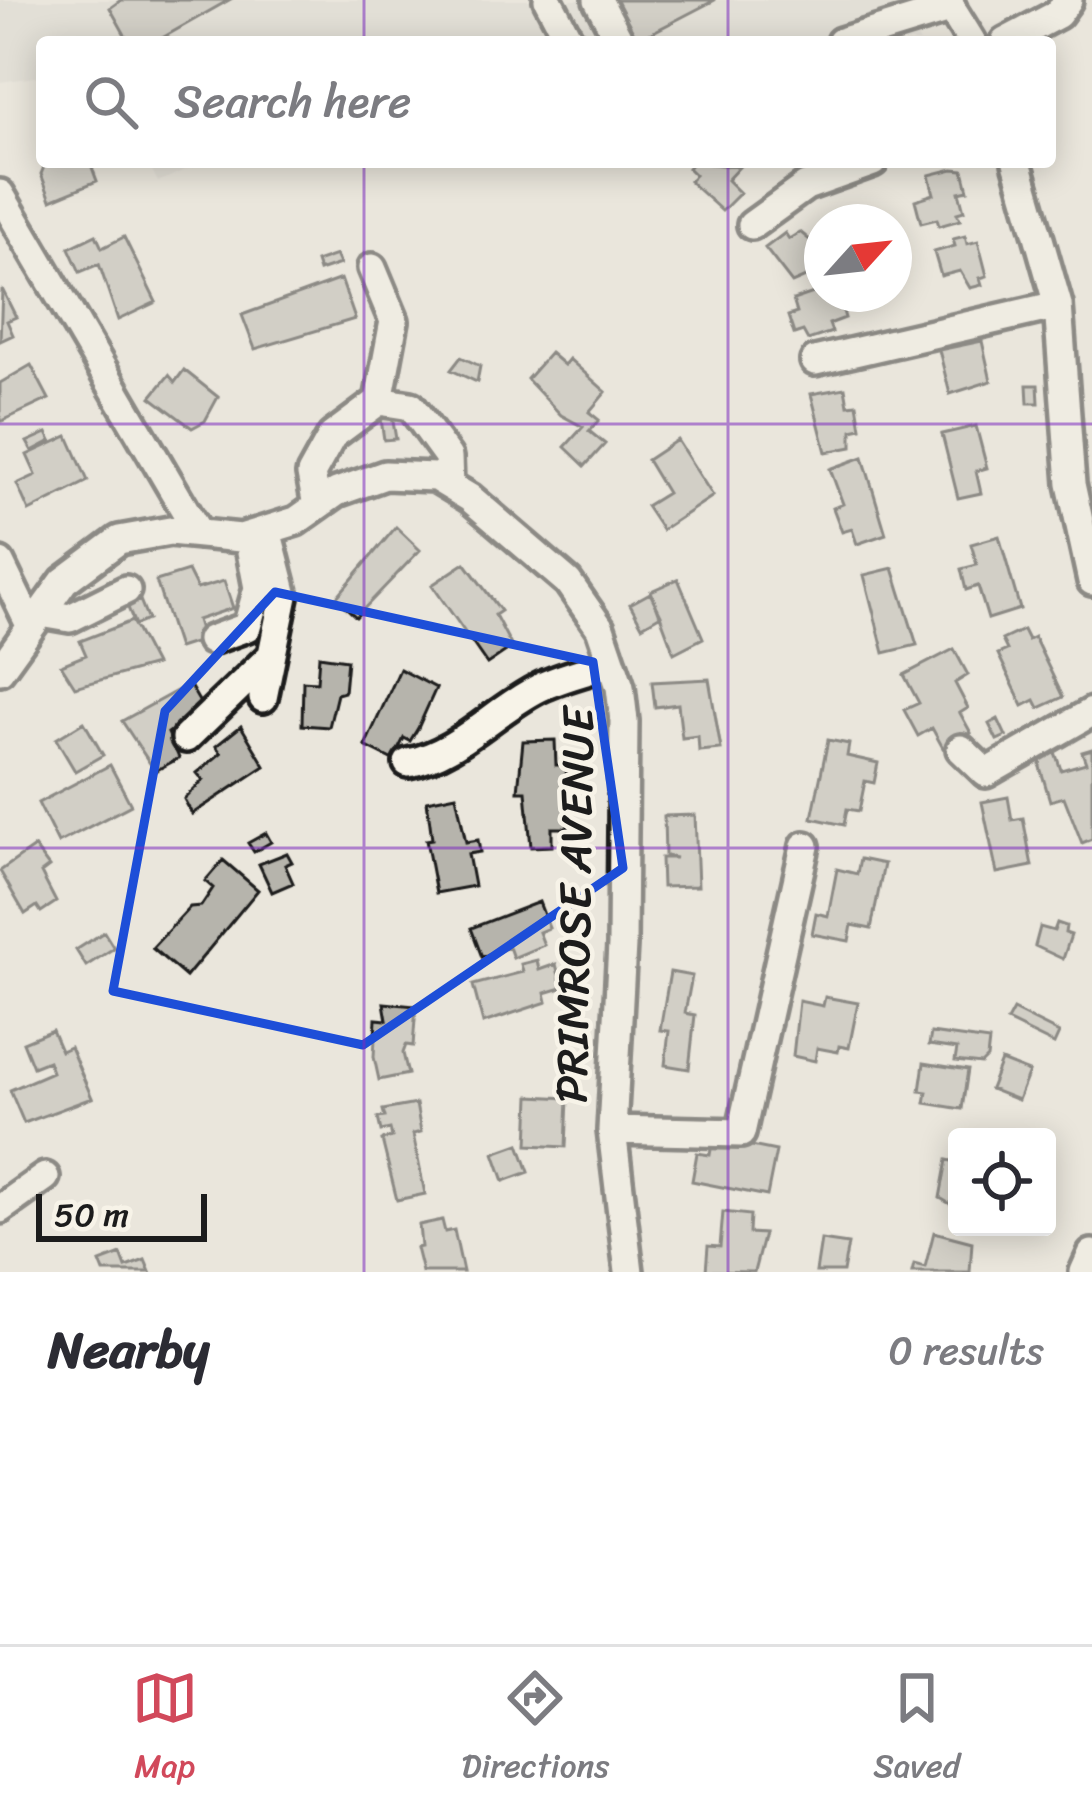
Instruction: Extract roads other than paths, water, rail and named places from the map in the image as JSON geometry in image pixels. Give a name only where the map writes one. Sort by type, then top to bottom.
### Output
[{"type":"street","points":[[548,0],[567,36]]},
{"type":"street","points":[[598,0],[617,36]]},
{"type":"street","points":[[1016,36],[1058,14],[1068,0]]},
{"type":"street","points":[[858,36],[949,4],[968,36]]},
{"type":"street","points":[[752,225],[806,185],[856,168]]},
{"type":"street","points":[[1019,168],[1058,305],[1071,484],[1092,581]]},
{"type":"street","points":[[0,194],[200,534]]},
{"type":"street","points":[[317,506],[311,474],[332,436],[379,401],[394,321],[372,268]]},
{"type":"street","points":[[815,361],[1058,305]]},
{"type":"street","points":[[379,401],[411,406],[448,457],[448,485]]},
{"type":"street","points":[[0,670],[64,581],[119,540],[170,530],[258,533],[296,521],[337,492],[385,476],[435,477],[448,485]]},
{"type":"street","name":"PRIMROSE AVENUE","points":[[448,485],[568,582],[600,628],[612,663],[624,721],[622,945],[612,1130],[628,1272]]},
{"type":"street","points":[[211,640],[247,627],[258,588],[258,533]]},
{"type":"street","points":[[258,533],[284,596],[263,698]]},
{"type":"street","points":[[0,563],[36,620]]},
{"type":"street","points":[[36,620],[70,618],[126,590]]},
{"type":"street","points":[[186,738],[271,656]]},
{"type":"street","points":[[408,763],[441,757],[472,730],[541,687],[612,663]]},
{"type":"street","points":[[961,749],[986,773],[1092,712]]},
{"type":"street","points":[[612,1130],[742,1133],[805,846]]},
{"type":"street","points":[[0,1209],[45,1177]]},
{"type":"street","points":[[1084,1272],[1092,1254]]}]
